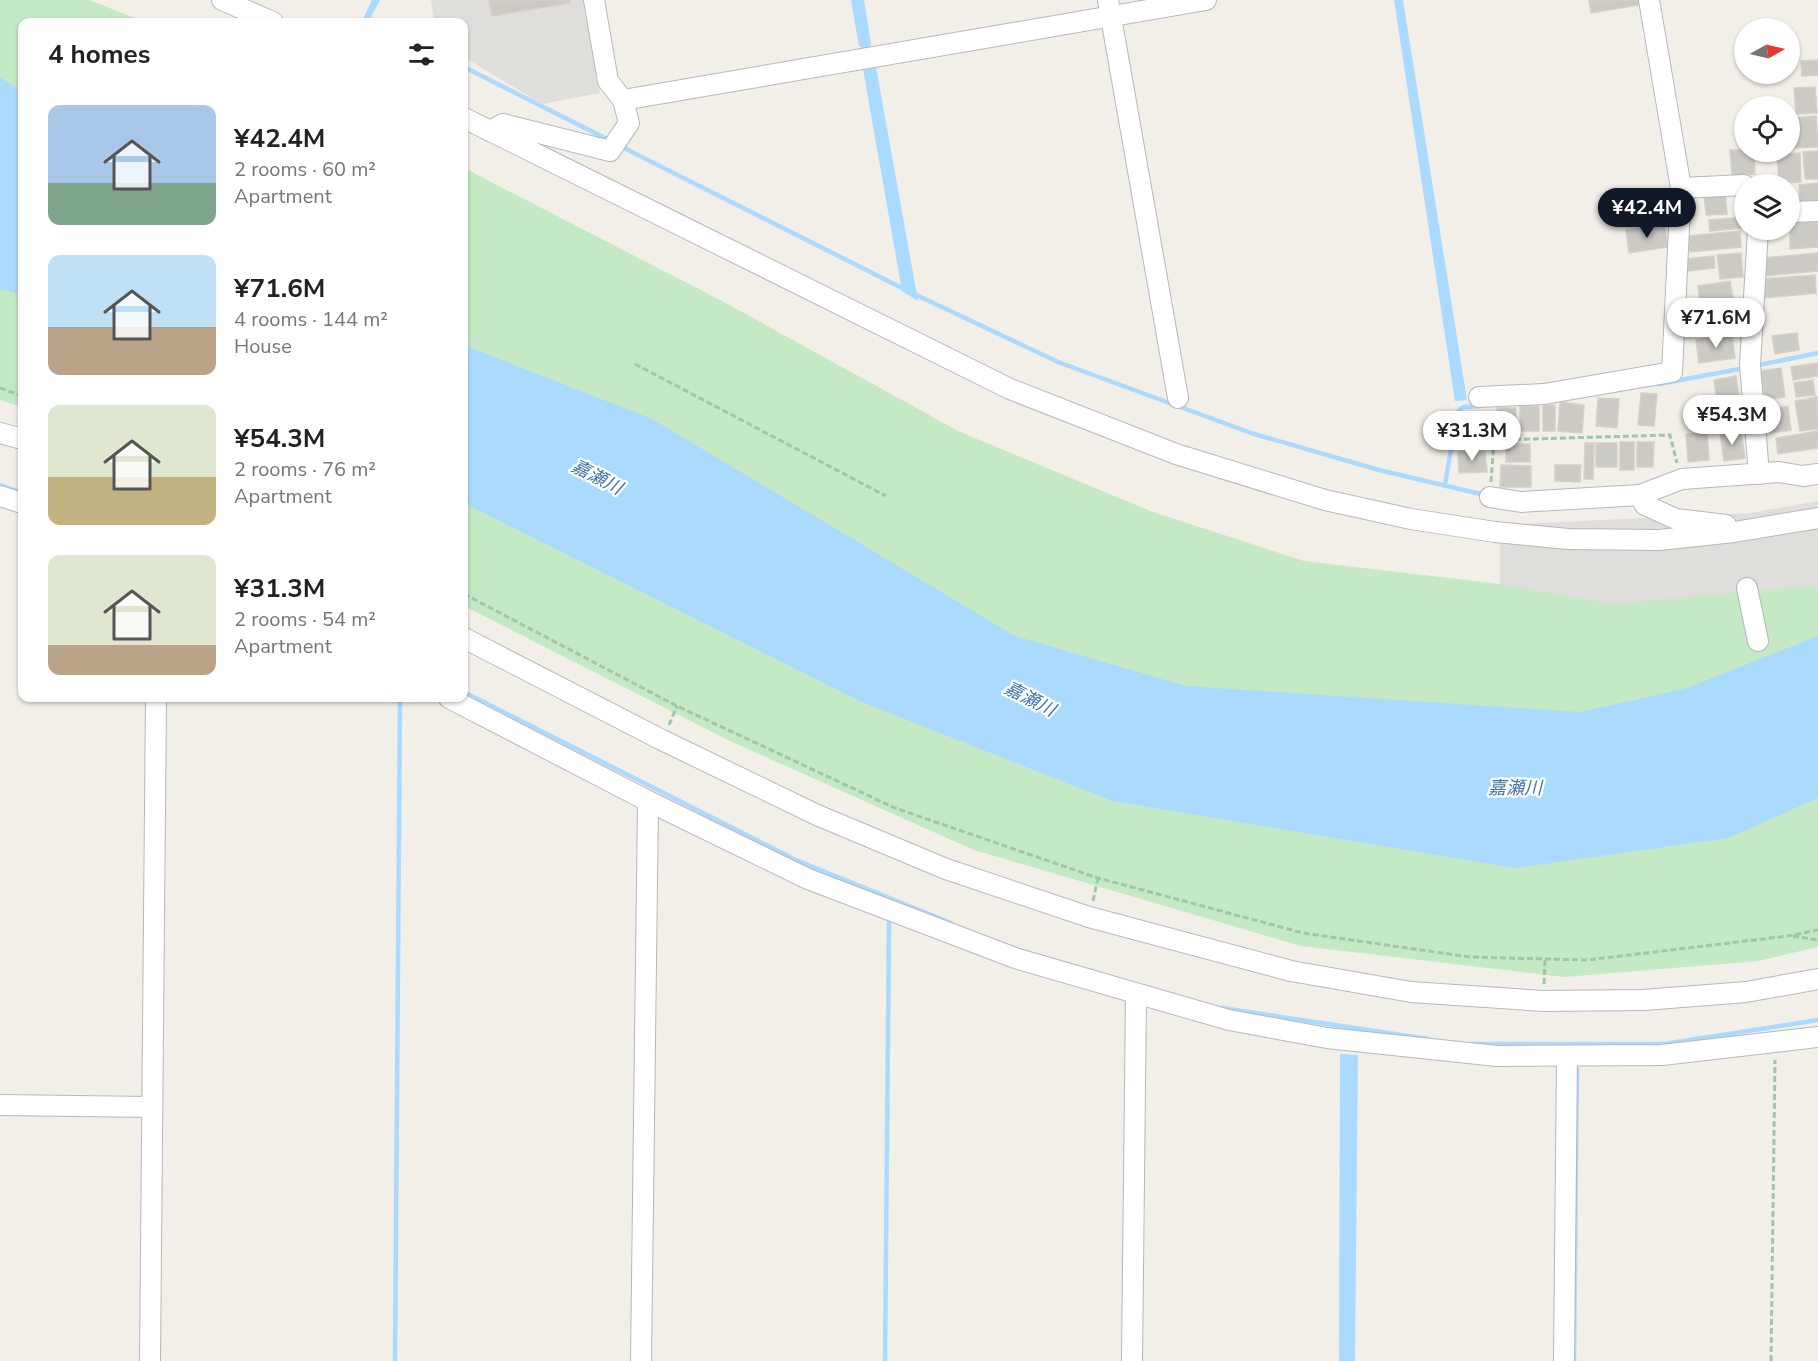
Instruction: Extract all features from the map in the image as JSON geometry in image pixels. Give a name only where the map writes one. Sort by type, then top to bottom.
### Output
[{"type":"street","points":[[222,0],[264,18]]},
{"type":"street","points":[[490,131],[502,124],[610,151],[629,123],[623,100],[608,81],[594,0]]},
{"type":"street","points":[[623,100],[1110,8],[1206,0]]},
{"type":"street","points":[[1479,398],[1544,394],[1672,372],[1680,188],[1649,0]]},
{"type":"street","points":[[1110,8],[1178,398]]},
{"type":"street","points":[[468,120],[1010,389],[1176,454],[1325,500],[1411,519],[1495,532],[1568,539],[1659,540],[1734,532],[1818,518]]},
{"type":"street","points":[[1680,188],[1734,185]]},
{"type":"street","points":[[1800,212],[1818,211]]},
{"type":"street","points":[[1757,240],[1750,365],[1759,474]]},
{"type":"street","points":[[0,432],[18,438]]},
{"type":"street","points":[[1490,497],[1521,502],[1640,495],[1682,479],[1779,472],[1803,476],[1818,474]]},
{"type":"street","points":[[0,495],[18,502]]},
{"type":"street","points":[[1640,495],[1645,505],[1676,519],[1728,526],[1734,532]]},
{"type":"street","points":[[1747,588],[1758,641]]},
{"type":"street","points":[[468,640],[662,740],[817,815],[946,869],[1089,917],[1291,970],[1411,992],[1543,1001],[1644,1000],[1746,992],[1818,979]]},
{"type":"street","points":[[150,1361],[156,702]]},
{"type":"street","points":[[457,702],[648,801],[808,879],[1015,958],[1229,1020],[1327,1038],[1497,1056],[1662,1055],[1818,1037]]},
{"type":"street","points":[[641,1361],[648,801]]},
{"type":"street","points":[[1132,1361],[1136,994]]},
{"type":"street","points":[[1564,1361],[1567,1057]]},
{"type":"street","points":[[0,1105],[152,1107]]},
{"type":"path","points":[[635,364],[886,496]]},
{"type":"path","points":[[0,388],[18,395]]},
{"type":"path","points":[[1490,497],[1494,440],[1670,435],[1682,479]]},
{"type":"path","points":[[468,596],[677,706],[895,808],[1098,878],[1303,933],[1470,957],[1587,960],[1788,936],[1818,930]]},
{"type":"path","points":[[1089,917],[1098,878]]},
{"type":"path","points":[[1788,936],[1818,940]]},
{"type":"path","points":[[1543,1001],[1545,959]]},
{"type":"path","points":[[1771,1361],[1775,1043]]},
{"type":"shaded area","points":[[431,0],[583,0],[600,93],[542,104],[468,59],[468,18],[433,18]]},
{"type":"shaded area","points":[[1818,501],[1818,716],[1500,584],[1500,525],[1750,513]]},
{"type":"green space","points":[[0,0],[89,0],[135,18],[18,18],[18,110],[0,98]]},
{"type":"green space","points":[[468,170],[722,301],[960,432],[1153,512],[1304,561],[1500,584],[1612,604],[1818,585],[1818,652],[1586,725],[1181,702],[994,640],[468,370]]},
{"type":"green space","points":[[0,251],[18,262],[18,406],[0,400]]},
{"type":"green space","points":[[468,479],[870,685],[1818,779],[1818,947],[1758,961],[1564,977],[1301,946],[974,850],[732,742],[468,608]]},
{"type":"water","points":[[372,0],[380,0],[371,18],[363,18]]},
{"type":"water","points":[[851,0],[864,0],[871,44],[867,51],[859,46]]},
{"type":"water","points":[[1394,0],[1403,0],[1467,400],[1455,401]]},
{"type":"water","points":[[868,63],[876,67],[918,301],[902,291],[863,69]]},
{"type":"water","points":[[0,77],[18,89],[18,294],[0,289]]},
{"type":"water","name":"嘉瀬川","points":[[468,347],[652,419],[1015,636],[1186,686],[1581,712],[1687,688],[1818,636],[1818,798],[1728,838],[1515,868],[1112,801],[862,702],[468,505]]},
{"type":"water","points":[[1340,1054],[1358,1055],[1355,1361],[1339,1361]]},
{"type":"building","points":[[489,0],[569,0],[570,3],[492,16]]},
{"type":"building","points":[[1589,0],[1638,0],[1639,5],[1591,13]]},
{"type":"building","points":[[1818,60],[1818,75],[1802,76],[1801,61]]},
{"type":"building","points":[[1815,87],[1817,113],[1800,114],[1800,96],[1795,96],[1794,88]]},
{"type":"building","points":[[1816,116],[1818,147],[1800,148],[1800,117]]},
{"type":"building","points":[[1730,150],[1734,150],[1734,162],[1754,162],[1755,174],[1734,174],[1732,176]]},
{"type":"building","points":[[1818,151],[1818,179],[1805,179],[1803,152]]},
{"type":"building","points":[[1800,153],[1801,182],[1800,174],[1778,174],[1778,162],[1800,162]]},
{"type":"building","points":[[1818,183],[1818,201],[1800,202],[1800,185]]},
{"type":"building","points":[[1725,191],[1727,214],[1706,215],[1704,193]]},
{"type":"building","points":[[1734,218],[1734,229],[1710,231],[1709,220]]},
{"type":"building","points":[[1818,218],[1818,247],[1790,249],[1790,240],[1800,240],[1800,219]]},
{"type":"building","points":[[1664,224],[1668,247],[1629,253],[1626,230]]},
{"type":"building","points":[[1734,232],[1734,240],[1741,240],[1741,247],[1690,252],[1688,236]]},
{"type":"building","points":[[1741,253],[1743,277],[1720,279],[1717,255]]},
{"type":"building","points":[[1818,253],[1818,271],[1765,276],[1763,258]]},
{"type":"building","points":[[1714,256],[1715,268],[1688,271],[1687,259]]},
{"type":"building","points":[[1815,275],[1816,293],[1764,298],[1763,279]]},
{"type":"building","points":[[1730,281],[1734,305],[1701,310],[1698,286]]},
{"type":"building","points":[[1721,311],[1724,333],[1699,336],[1696,315]]},
{"type":"building","points":[[1797,333],[1799,350],[1775,354],[1772,336]]},
{"type":"building","points":[[1732,334],[1735,358],[1699,363],[1696,340]]},
{"type":"building","points":[[1818,363],[1818,376],[1793,380],[1791,367]]},
{"type":"building","points":[[1781,368],[1785,397],[1765,400],[1761,371]]},
{"type":"building","points":[[1736,376],[1739,397],[1717,401],[1714,380]]},
{"type":"building","points":[[1813,380],[1815,395],[1796,397],[1794,383]]},
{"type":"building","points":[[1641,393],[1657,394],[1654,426],[1638,425]]},
{"type":"building","points":[[1817,397],[1818,429],[1800,431],[1795,401]]},
{"type":"building","points":[[1598,398],[1619,399],[1617,428],[1596,426]]},
{"type":"building","points":[[1744,401],[1748,421],[1720,425],[1717,405]]},
{"type":"building","points":[[1560,402],[1584,405],[1582,433],[1558,431]]},
{"type":"building","points":[[1543,405],[1555,405],[1555,431],[1543,431]]},
{"type":"building","points":[[1520,406],[1539,406],[1539,431],[1520,431]]},
{"type":"building","points":[[1788,406],[1791,430],[1771,433],[1767,409]]},
{"type":"building","points":[[1497,408],[1516,408],[1516,434],[1497,434]]},
{"type":"building","points":[[1478,424],[1479,446],[1460,447],[1459,425]]},
{"type":"building","points":[[1741,430],[1745,458],[1724,461],[1720,433]]},
{"type":"building","points":[[1818,431],[1818,448],[1778,454],[1776,438]]},
{"type":"building","points":[[1707,432],[1709,460],[1688,462],[1686,434]]},
{"type":"building","points":[[1620,442],[1634,442],[1634,470],[1620,470]]},
{"type":"building","points":[[1637,442],[1654,442],[1653,467],[1637,467]]},
{"type":"building","points":[[1585,443],[1594,443],[1593,479],[1584,479]]},
{"type":"building","points":[[1596,443],[1617,443],[1617,467],[1596,467]]},
{"type":"building","points":[[1506,444],[1530,444],[1530,462],[1506,462]]},
{"type":"building","points":[[1485,451],[1487,472],[1459,473],[1458,452]]},
{"type":"building","points":[[1501,465],[1531,466],[1531,487],[1500,487]]},
{"type":"building","points":[[1555,465],[1581,465],[1580,482],[1555,481]]},
{"type":"waterway","points":[[468,69],[607,139]]},
{"type":"waterway","points":[[622,147],[910,292],[1058,362],[1251,433],[1379,470],[1485,495]]},
{"type":"waterway","points":[[1759,365],[1818,353]]},
{"type":"waterway","points":[[1659,384],[1745,368]]},
{"type":"waterway","points":[[1445,485],[1457,413],[1463,407],[1481,406]]},
{"type":"waterway","points":[[0,485],[17,491]]},
{"type":"waterway","points":[[468,694],[796,860],[951,923]]},
{"type":"waterway","points":[[395,1361],[400,702]]},
{"type":"waterway","points":[[885,1361],[889,923]]},
{"type":"waterway","points":[[1222,1008],[1428,1039]]},
{"type":"waterway","points":[[1472,1044],[1664,1044],[1818,1020]]},
{"type":"waterway","points":[[1574,1361],[1577,1069]]}]
